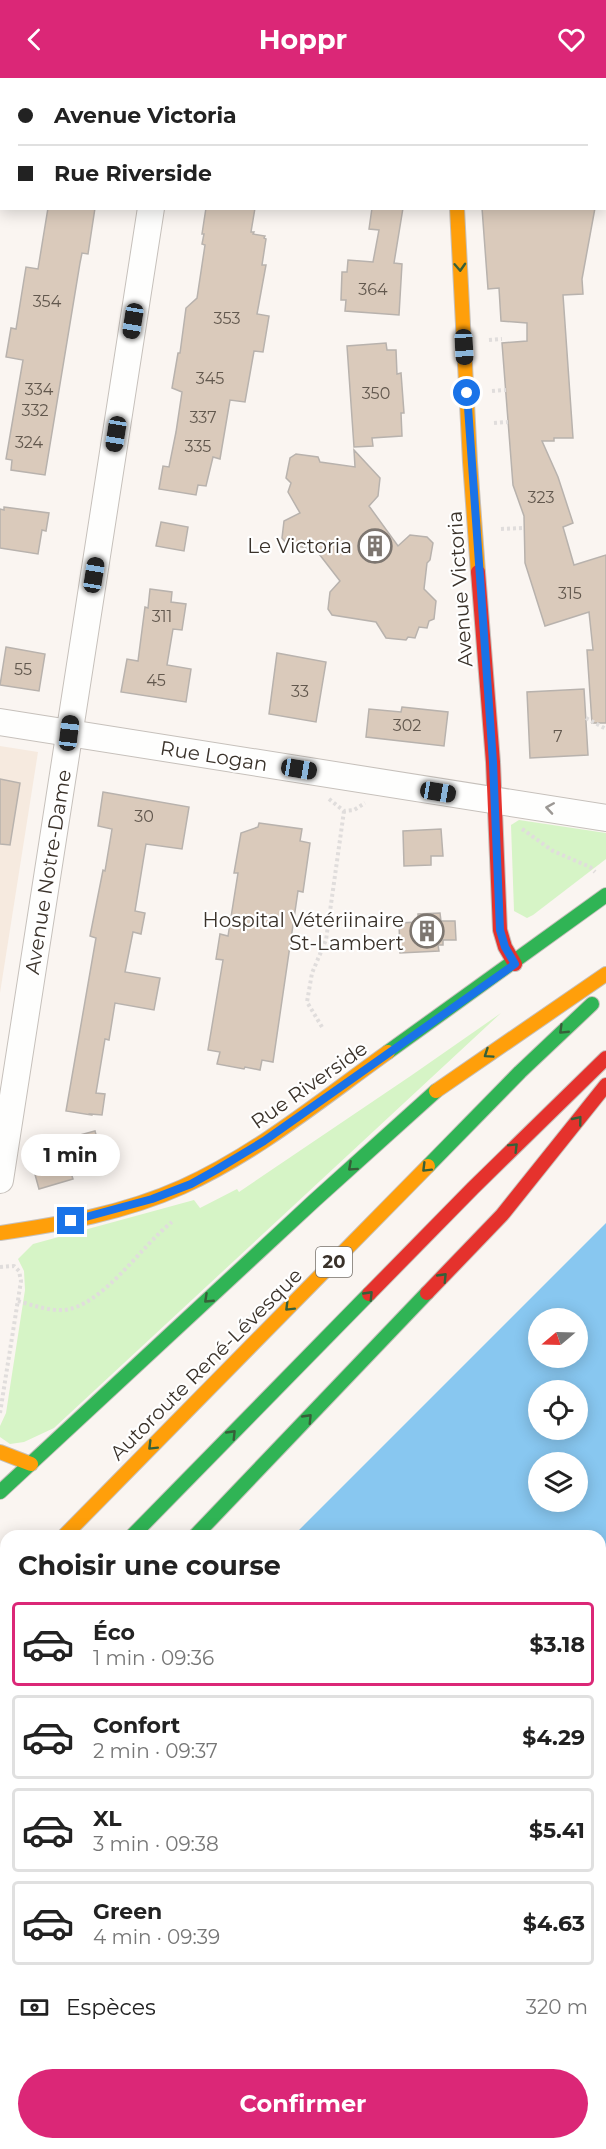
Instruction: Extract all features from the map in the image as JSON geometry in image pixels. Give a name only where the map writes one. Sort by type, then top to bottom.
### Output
[{"type":"main road","name":"Avenue Victoria","points":[[457,210],[470,462],[495,800],[500,930],[505,947],[515,964]]},
{"type":"main road","name":"Rue Riverside","points":[[0,1233],[108,1213],[152,1199],[202,1178],[264,1141],[515,964],[606,895]]},
{"type":"main road","points":[[0,1492],[315,1200],[442,1086],[606,974]]},
{"type":"main road","name":"Autoroute René-Lévesque","points":[[70,1530],[520,1072],[599,997]]},
{"type":"main road","name":"20","points":[[138,1530],[494,1166],[606,1058]]},
{"type":"main road","points":[[201,1530],[502,1215],[606,1085]]},
{"type":"main road","points":[[0,1452],[30,1464]]},
{"type":"street","name":"Avenue Notre-Dame","points":[[0,1180],[151,210]]},
{"type":"street","name":"Rue Logan","points":[[0,722],[606,818]]},
{"type":"path","points":[[488,424],[508,422]]},
{"type":"path","points":[[495,530],[524,528]]},
{"type":"path","points":[[586,717],[606,729]]},
{"type":"path","points":[[327,794],[329,800],[345,811],[364,806],[367,800]]},
{"type":"path","points":[[322,1027],[307,1002],[312,973],[326,940],[345,811]]},
{"type":"path","points":[[516,822],[522,829],[553,851],[590,867],[595,872]]},
{"type":"path","points":[[18,1301],[66,1310],[90,1300],[106,1288],[156,1235],[175,1220]]},
{"type":"path","points":[[0,1267],[14,1266],[19,1271],[21,1281],[0,1413]]},
{"type":"shaded area","points":[[0,746],[38,752],[0,993]]},
{"type":"green space","points":[[519,820],[606,833],[606,859],[527,918],[514,911],[511,825]]},
{"type":"green space","points":[[501,1013],[54,1428],[24,1442],[10,1444],[0,1437],[0,1426],[6,1413],[25,1290],[24,1271],[18,1259],[33,1244],[194,1200],[200,1208],[237,1189],[239,1192]]},
{"type":"water","points":[[606,1223],[606,1530],[299,1530]]},
{"type":"building","points":[[48,210],[95,210],[88,254],[82,253],[80,263],[45,475],[11,470],[12,460],[6,459],[23,360],[6,357],[11,328],[16,329],[26,267],[38,269]]},
{"type":"building","points":[[206,210],[255,210],[251,232],[265,236],[266,239],[262,265],[266,265],[257,314],[269,316],[263,352],[254,351],[245,402],[230,400],[220,459],[213,457],[206,486],[198,485],[196,495],[159,489],[163,466],[169,467],[176,432],[182,392],[172,388],[178,353],[180,353],[186,308],[197,298],[205,245],[202,244],[204,234],[202,234]]},
{"type":"building","points":[[372,210],[403,210],[394,263],[402,264],[399,315],[345,311],[346,300],[341,300],[342,272],[347,272],[348,260],[373,262],[379,230],[369,229]]},
{"type":"building","points":[[482,210],[595,210],[582,279],[583,294],[563,295],[573,438],[554,438],[554,441],[542,441],[558,477],[573,523],[563,527],[574,565],[606,555],[606,723],[592,723],[587,650],[593,650],[589,612],[545,626],[525,563],[524,516],[513,485],[502,343],[527,341],[527,323],[501,321],[499,288],[488,289]]},
{"type":"building","points":[[386,343],[387,350],[396,350],[397,374],[401,373],[404,413],[401,413],[402,436],[372,438],[373,446],[354,447],[347,346]]},
{"type":"building","name":"Le Victoria","points":[[354,450],[380,478],[378,496],[369,506],[398,546],[410,535],[427,537],[433,543],[430,560],[427,563],[424,589],[436,601],[434,619],[429,621],[427,628],[419,627],[415,638],[408,637],[406,640],[386,638],[376,622],[332,615],[328,609],[330,592],[340,581],[316,550],[287,544],[282,538],[284,521],[300,513],[288,492],[291,483],[286,478],[290,458],[296,454],[318,457],[320,462],[355,467]]},
{"type":"building","points":[[4,507],[49,513],[46,531],[42,530],[38,554],[0,548],[0,509],[4,510]]},
{"type":"building","points":[[161,522],[188,527],[184,551],[156,546]]},
{"type":"building","points":[[150,589],[172,592],[171,602],[186,604],[182,630],[173,629],[167,665],[191,669],[186,702],[121,692],[127,659],[138,661],[145,607],[148,608]]},
{"type":"building","points":[[6,647],[45,654],[39,691],[0,685]]},
{"type":"building","points":[[277,653],[326,662],[316,722],[269,714]]},
{"type":"building","points":[[584,689],[588,755],[530,758],[527,692]]},
{"type":"building","points":[[402,707],[448,712],[444,746],[366,737],[369,709],[401,712]]},
{"type":"building","points":[[0,779],[20,783],[10,845],[0,844]]},
{"type":"building","points":[[103,792],[189,807],[182,849],[146,844],[135,911],[145,913],[141,934],[133,932],[125,972],[160,978],[154,1010],[115,1003],[109,1040],[105,1039],[96,1093],[105,1094],[102,1115],[91,1115],[66,1111],[96,938],[90,936],[112,829],[98,826]]},
{"type":"building","points":[[259,823],[302,829],[300,841],[310,843],[303,892],[298,891],[273,1062],[262,1060],[260,1070],[217,1064],[220,1052],[208,1050],[223,960],[216,959],[220,934],[228,936],[238,873],[234,873],[241,833],[258,827]]},
{"type":"building","points":[[441,829],[443,856],[431,856],[431,865],[404,866],[403,831]]},
{"type":"building","name":"Hospital Vétériinaire St-Lambert","points":[[440,913],[441,921],[455,921],[456,940],[443,940],[443,945],[438,945],[439,951],[400,953],[399,923],[418,922],[418,914]]},
{"type":"building","points":[[95,1131],[103,1161],[70,1170],[73,1179],[39,1189],[28,1149]]},
{"type":"traffic: fast","points":[[388,1052],[606,895]]},
{"type":"traffic: fast","points":[[428,1166],[520,1072],[592,1004]]},
{"type":"traffic: fast","points":[[0,1492],[436,1091]]},
{"type":"traffic: fast","points":[[201,1530],[427,1293]]},
{"type":"traffic: fast","points":[[138,1530],[369,1294]]},
{"type":"traffic: slow","points":[[457,210],[478,572]]},
{"type":"traffic: slow","points":[[436,1091],[606,974]]},
{"type":"traffic: slow","points":[[0,1233],[115,1211],[182,1187],[262,1142],[388,1052]]},
{"type":"traffic: slow","points":[[70,1530],[428,1166]]},
{"type":"traffic: slow","points":[[0,1452],[31,1464]]},
{"type":"traffic: jam","points":[[478,572],[493,762],[500,930],[505,947],[515,964]]},
{"type":"traffic: jam","points":[[369,1294],[606,1058]]},
{"type":"traffic: jam","points":[[427,1293],[502,1215],[606,1085]]},
{"type":"place","name":"Le Victoria","points":[[375,546]]},
{"type":"place","name":"Hospital Vétériinaire St-Lambert","points":[[427,931]]},
{"type":"route","points":[[71,1221],[152,1199],[191,1184],[216,1170],[264,1141],[515,964],[505,947],[500,930],[493,762],[470,462],[467,393]]}]
